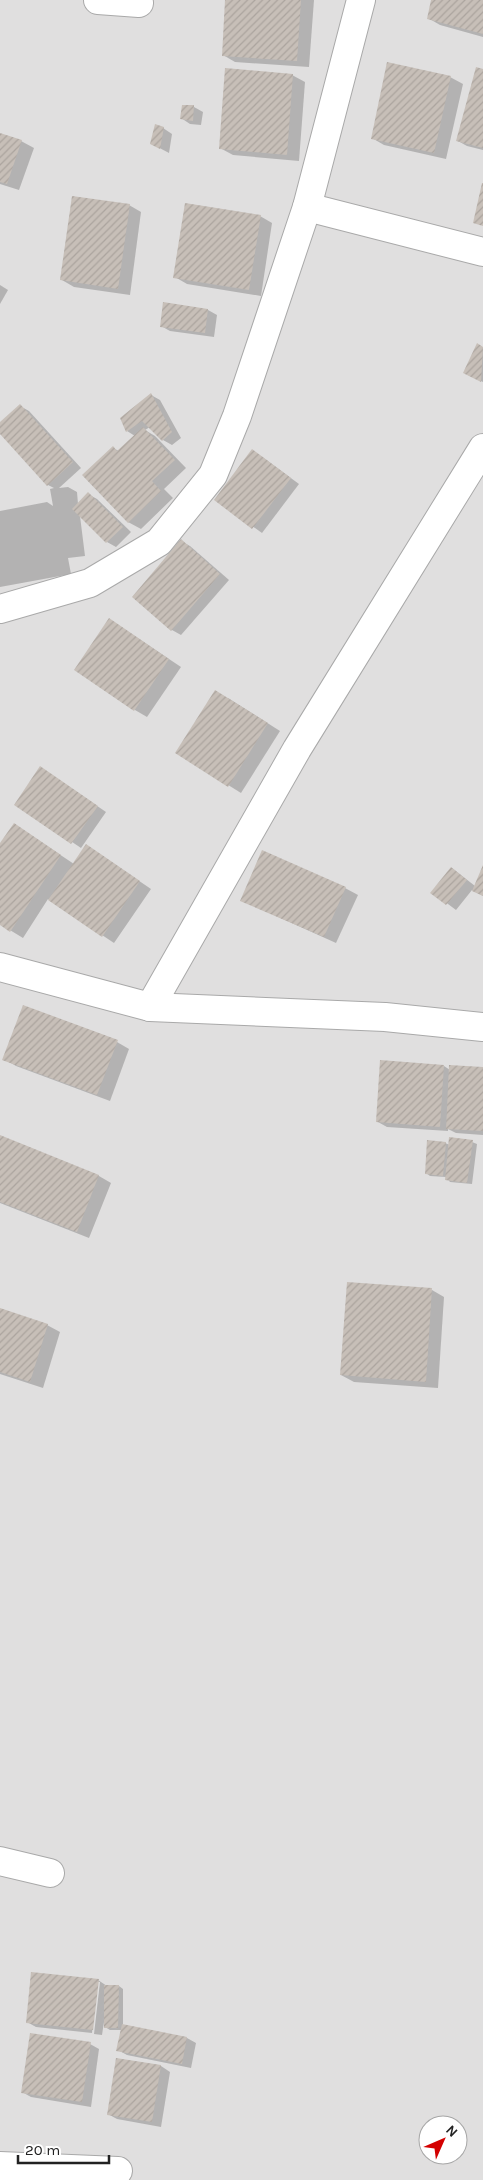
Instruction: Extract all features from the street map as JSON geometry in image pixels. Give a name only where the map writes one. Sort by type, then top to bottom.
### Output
[{"type":"street","points":[[98,0],[139,3]]},
{"type":"street","points":[[0,609],[90,583],[159,542],[213,475],[237,416],[307,207],[361,0]]},
{"type":"street","points":[[307,207],[483,252]]},
{"type":"street","points":[[150,1007],[297,749],[483,448]]},
{"type":"street","points":[[0,968],[150,1007],[385,1017],[483,1027]]},
{"type":"street","points":[[0,1861],[50,1873]]},
{"type":"street","points":[[0,2166],[118,2171]]},
{"type":"shaded area","points":[[0,0],[483,0],[483,2180],[0,2180]]},
{"type":"building","points":[[225,0],[301,0],[297,61],[222,56]]},
{"type":"building","points":[[431,0],[483,0],[483,34],[427,19]]},
{"type":"building","points":[[387,62],[451,76],[434,153],[371,139]]},
{"type":"building","points":[[476,67],[483,69],[483,148],[456,141]]},
{"type":"building","points":[[225,68],[293,74],[287,155],[219,149]]},
{"type":"building","points":[[182,105],[194,105],[193,121],[180,119]]},
{"type":"building","points":[[155,124],[164,127],[160,149],[150,144]]},
{"type":"building","points":[[0,133],[22,140],[7,184],[0,182]]},
{"type":"building","points":[[483,183],[483,226],[473,223]]},
{"type":"building","points":[[72,196],[130,204],[118,289],[60,280]]},
{"type":"building","points":[[185,203],[261,215],[249,290],[173,278]]},
{"type":"building","points":[[163,302],[208,309],[205,333],[160,327]]},
{"type":"building","points":[[477,343],[483,347],[481,382],[463,373]]},
{"type":"building","points":[[151,393],[172,432],[162,441],[142,421],[126,432],[120,418]]},
{"type":"building","points":[[20,404],[73,462],[47,486],[0,434],[0,422]]},
{"type":"building","points":[[143,427],[175,460],[152,481],[161,491],[128,523],[82,475],[113,446],[117,451]]},
{"type":"building","points":[[252,449],[291,478],[252,529],[214,500]]},
{"type":"building","points":[[88,492],[123,527],[106,543],[72,509]]},
{"type":"building","points":[[181,539],[220,574],[171,631],[132,597]]},
{"type":"building","points":[[109,618],[169,659],[134,711],[74,670]]},
{"type":"building","points":[[215,690],[268,723],[228,787],[175,753]]},
{"type":"building","points":[[40,766],[98,806],[71,844],[14,805]]},
{"type":"building","points":[[14,823],[61,855],[10,932],[0,925],[0,843]]},
{"type":"building","points":[[86,844],[140,881],[102,937],[48,900]]},
{"type":"building","points":[[262,850],[346,887],[324,937],[240,901]]},
{"type":"building","points":[[483,865],[483,896],[472,891]]},
{"type":"building","points":[[451,867],[467,880],[446,905],[430,893]]},
{"type":"building","points":[[23,1005],[118,1040],[97,1095],[2,1060]]},
{"type":"building","points":[[380,1060],[444,1065],[440,1127],[376,1122]]},
{"type":"building","points":[[449,1065],[483,1067],[483,1131],[446,1129]]},
{"type":"building","points":[[0,1135],[99,1175],[77,1232],[0,1202]]},
{"type":"building","points":[[449,1137],[473,1140],[467,1183],[445,1180]]},
{"type":"building","points":[[427,1140],[446,1142],[443,1176],[425,1174]]},
{"type":"building","points":[[347,1282],[432,1288],[426,1382],[340,1375]]},
{"type":"building","points":[[0,1308],[48,1324],[30,1382],[0,1372]]},
{"type":"building","points":[[31,1972],[99,1979],[93,2030],[26,2023]]},
{"type":"building","points":[[104,1985],[119,1985],[118,2028],[104,2028]]},
{"type":"building","points":[[122,2024],[187,2037],[182,2064],[116,2051]]},
{"type":"building","points":[[30,2033],[91,2042],[82,2102],[21,2093]]},
{"type":"building","points":[[116,2058],[161,2065],[152,2122],[107,2115]]}]
